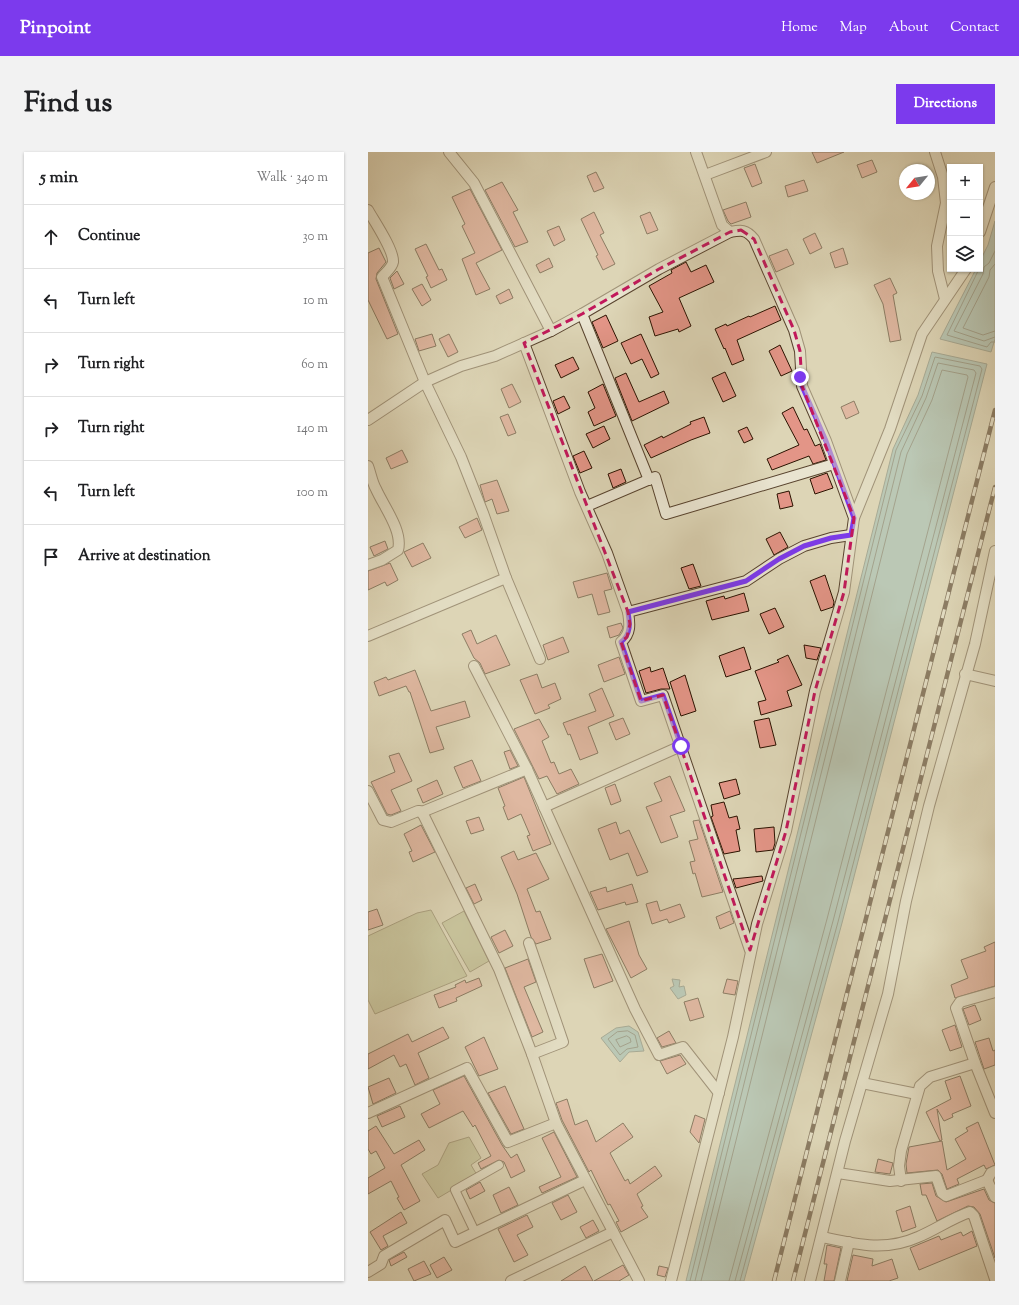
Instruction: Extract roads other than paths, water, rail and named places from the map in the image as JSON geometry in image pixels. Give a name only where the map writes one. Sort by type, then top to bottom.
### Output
[{"type":"street","points":[[449,152],[474,183],[551,331]]},
{"type":"street","points":[[696,152],[722,225],[730,232]]},
{"type":"street","points":[[705,175],[766,152]]},
{"type":"street","points":[[934,152],[943,176],[946,204],[937,246],[938,271],[945,299]]},
{"type":"street","points":[[983,223],[995,187]]},
{"type":"street","points":[[368,210],[390,251],[393,261],[390,269],[382,277],[425,382],[461,457],[506,578],[540,659]]},
{"type":"street","points":[[368,420],[425,382],[461,366],[495,356],[551,331],[659,269],[730,232],[741,230],[747,231],[754,239],[794,330],[800,351],[802,386],[854,518]]},
{"type":"street","points":[[671,1281],[733,1037],[750,950],[786,831],[815,691],[844,592],[854,518],[890,429],[922,334],[964,272]]},
{"type":"street","points":[[582,314],[649,480]]},
{"type":"street","points":[[524,343],[587,506],[607,553],[628,612],[630,624],[627,637],[621,642],[641,701],[663,695],[750,950]]},
{"type":"street","points":[[587,506],[655,477],[666,514],[834,464]]},
{"type":"street","points":[[368,466],[375,488],[394,527],[399,545],[398,550],[382,560],[368,565]]},
{"type":"street","points":[[628,612],[746,581],[779,559],[804,546],[831,538],[851,535]]},
{"type":"street","points":[[810,1281],[862,1083],[888,994],[906,901],[929,806],[965,674],[975,644],[995,551]]},
{"type":"street","points":[[368,636],[506,578]]},
{"type":"street","points":[[474,666],[527,768],[635,1009],[659,1055],[683,1047],[719,1093]]},
{"type":"street","points":[[965,674],[995,681]]},
{"type":"street","points":[[544,808],[681,746]]},
{"type":"street","points":[[368,791],[383,820],[391,822],[418,811],[422,812],[527,768]]},
{"type":"street","points":[[422,812],[499,969],[532,1054],[556,1123],[584,1180],[639,1281]]},
{"type":"street","points":[[529,943],[563,1042],[532,1054]]},
{"type":"street","points":[[995,992],[960,1002],[956,1008],[975,1063],[995,1113]]},
{"type":"street","points":[[901,1181],[899,1166],[901,1151],[920,1086],[930,1077],[975,1063]]},
{"type":"street","points":[[368,1113],[467,1068],[508,1142],[556,1123]]},
{"type":"street","points":[[862,1083],[917,1094]]},
{"type":"street","points":[[475,1232],[455,1190],[499,1165]]},
{"type":"street","points":[[838,1172],[876,1179],[901,1181],[936,1176],[942,1193],[946,1196],[987,1180],[991,1173],[995,1171]]},
{"type":"street","points":[[368,1272],[382,1264],[384,1256],[445,1220],[455,1242],[584,1180]]},
{"type":"street","points":[[987,1180],[995,1197]]},
{"type":"street","points":[[822,1237],[867,1246],[884,1247],[901,1244],[970,1212],[974,1216],[995,1278]]},
{"type":"street","points":[[511,1281],[613,1232]]},
{"type":"street","points":[[840,1281],[849,1242]]},
{"type":"water","points":[[995,221],[995,339],[991,352],[940,339],[974,272],[983,272],[983,255],[988,245]]},
{"type":"water","points":[[932,352],[987,364],[842,923],[744,1281],[686,1281],[893,449],[918,395]]},
{"type":"water","points":[[672,979],[680,980],[679,987],[684,986],[686,995],[678,999],[670,988],[674,986]]},
{"type":"water","points":[[629,1026],[638,1032],[644,1051],[629,1052],[620,1062],[601,1038],[616,1028]]},
{"type":"railway","points":[[774,1281],[995,410]]},
{"type":"railway","points":[[793,1281],[995,487]]}]
